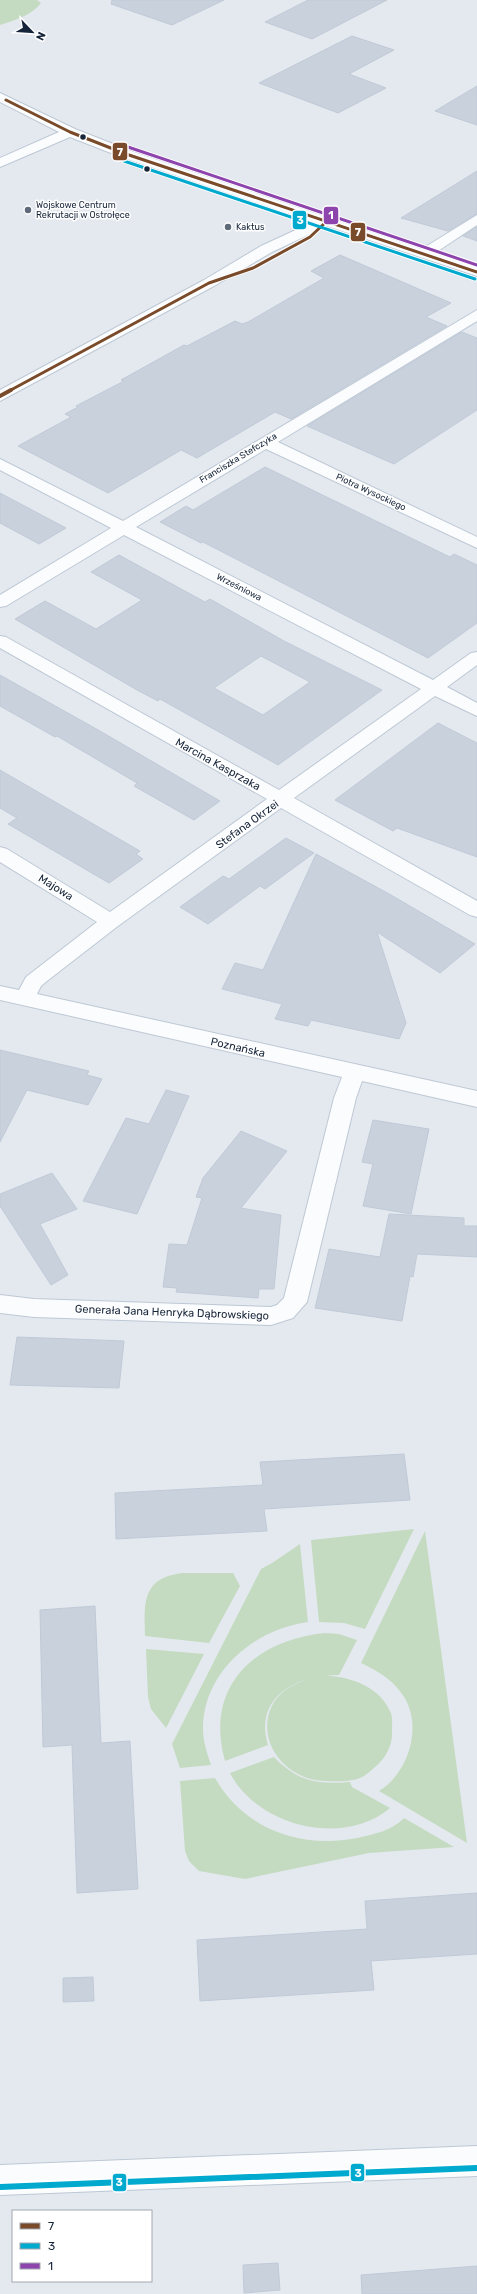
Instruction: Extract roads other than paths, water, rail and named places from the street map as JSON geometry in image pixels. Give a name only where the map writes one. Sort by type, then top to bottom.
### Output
[{"type":"street","points":[[0,97],[70,132],[126,154],[477,272]]},
{"type":"street","points":[[0,163],[70,132]]},
{"type":"street","points":[[424,254],[477,219]]},
{"type":"street","points":[[0,396],[209,283],[253,268],[310,237],[327,221]]},
{"type":"street","name":"Franciszka Stefczyka","points":[[0,602],[477,315]]},
{"type":"street","name":"Piotra Wysockiego","points":[[265,442],[477,543]]},
{"type":"street","name":"Wrześniowa","points":[[0,464],[477,710]]},
{"type":"street","name":"Marcina Kasprzaka","points":[[0,641],[477,910]]},
{"type":"street","name":"Stefana Okrzei","points":[[25,998],[33,982],[112,921],[477,657]]},
{"type":"street","name":"Majowa","points":[[0,853],[112,921]]},
{"type":"street","name":"Poznańska","points":[[0,993],[354,1073],[477,1099]]},
{"type":"street","name":"Generała Jana Henryka Dąbrowskiego","points":[[0,1304],[34,1308],[271,1316],[285,1312],[295,1302],[345,1098],[354,1073]]},
{"type":"street","points":[[0,2180],[477,2161]]},
{"type":"place","name":"Wojskowe Centrum Rekrutacji w Ostrołęce","points":[[28,210]]},
{"type":"place","name":"Kaktus","points":[[228,227]]}]
